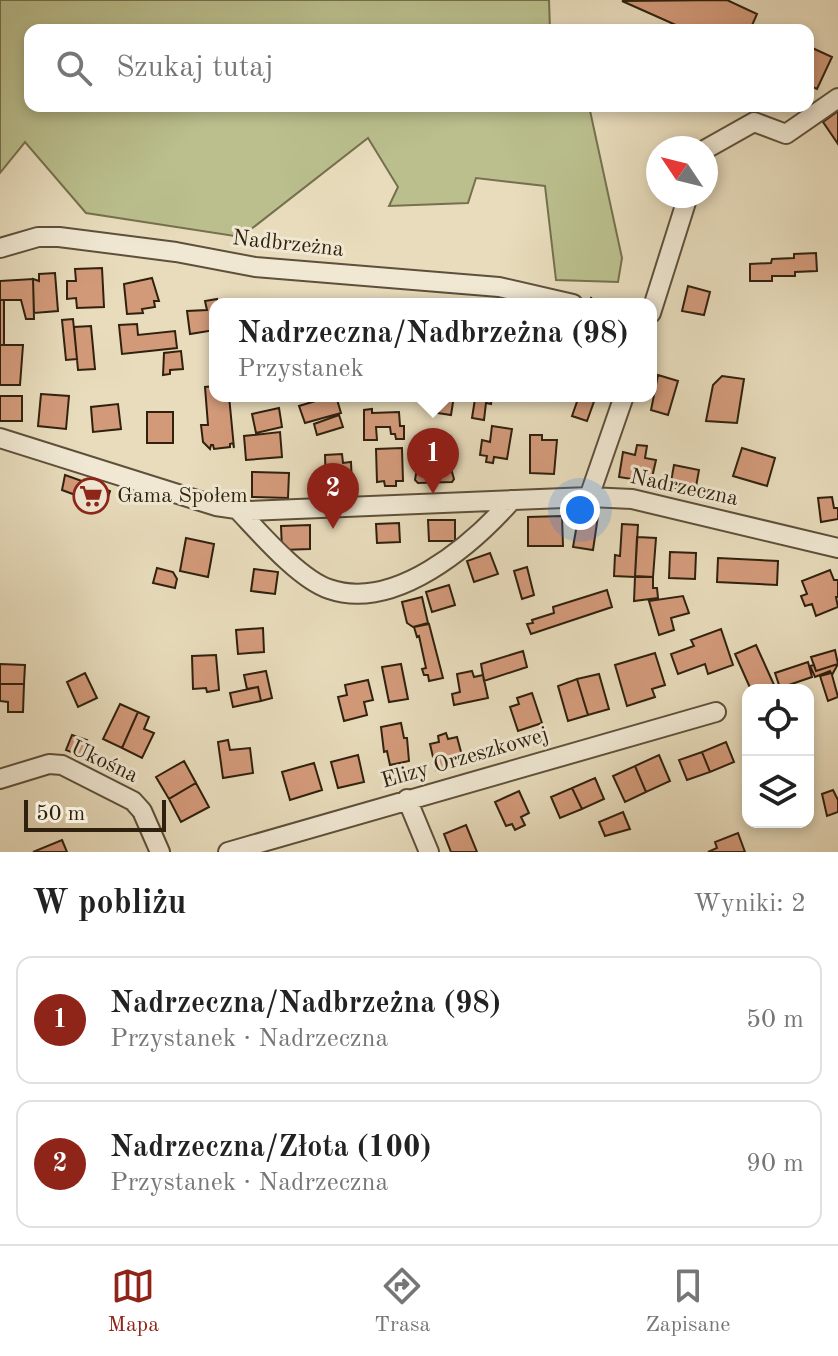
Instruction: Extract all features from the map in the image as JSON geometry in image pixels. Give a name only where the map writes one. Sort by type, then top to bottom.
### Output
[{"type":"street","points":[[718,142],[754,122],[786,134],[838,98]]},
{"type":"street","points":[[656,298],[684,208]]},
{"type":"street","name":"Nadbrzeżna","points":[[0,248],[38,237],[59,237],[176,252],[255,267],[499,287],[547,298]]},
{"type":"street","points":[[589,497],[622,402]]},
{"type":"street","name":"Nadrzeczna","points":[[0,438],[216,506],[237,509],[287,510],[589,497],[632,499],[838,548]]},
{"type":"street","points":[[237,509],[285,559],[327,589],[361,596],[394,587],[436,566],[460,550],[512,500]]},
{"type":"street","name":"Elizy Orzeszkowej","points":[[228,852],[716,712]]},
{"type":"street","name":"Ukośna","points":[[0,779],[49,764],[62,765],[133,801],[142,811],[160,852]]},
{"type":"street","points":[[407,799],[429,852]]},
{"type":"green space","points":[[0,0],[549,0],[550,24],[24,24],[24,112],[590,112],[622,258],[618,282],[556,280],[545,186],[476,178],[468,203],[389,206],[398,187],[368,138],[241,237],[86,213],[25,142],[0,173]]},
{"type":"building","points":[[727,0],[757,14],[753,24],[674,24],[622,1]]},
{"type":"building","points":[[814,49],[832,57],[817,89],[814,88]]},
{"type":"building","points":[[838,111],[838,144],[823,122]]},
{"type":"building","points":[[816,253],[817,271],[795,272],[795,276],[772,276],[772,281],[750,281],[750,264],[794,258],[794,254]]},
{"type":"building","points":[[102,268],[104,307],[77,308],[76,298],[67,299],[67,281],[76,281],[75,269]]},
{"type":"building","points":[[55,273],[58,311],[34,313],[33,279],[39,281],[39,274]]},
{"type":"building","points":[[152,278],[159,301],[154,301],[155,307],[142,309],[143,313],[127,314],[124,284]]},
{"type":"building","points":[[33,279],[34,319],[26,319],[21,300],[0,300],[0,281]]},
{"type":"building","points":[[688,286],[710,292],[704,315],[682,311]]},
{"type":"building","points":[[0,300],[4,300],[4,345],[0,345]]},
{"type":"building","points":[[209,300],[209,331],[190,334],[187,311],[207,310],[205,301]]},
{"type":"building","points":[[73,319],[77,359],[66,360],[62,320]]},
{"type":"building","points":[[137,324],[138,335],[175,331],[177,348],[122,354],[119,325]]},
{"type":"building","points":[[91,326],[95,369],[78,370],[74,327]]},
{"type":"building","points":[[0,345],[23,345],[20,385],[0,385]]},
{"type":"building","points":[[181,351],[183,369],[170,370],[170,374],[163,375],[164,353]]},
{"type":"building","points":[[658,375],[678,381],[668,415],[651,410],[653,402],[657,402]]},
{"type":"building","points":[[722,376],[744,379],[737,423],[706,421],[713,385]]},
{"type":"building","points":[[205,387],[209,387],[209,402],[230,402],[234,448],[233,443],[230,447],[214,449],[211,445],[210,449],[203,442],[201,425],[208,425]]},
{"type":"building","points":[[41,394],[69,396],[66,429],[38,426]]},
{"type":"building","points":[[0,396],[22,396],[22,421],[0,421]]},
{"type":"building","points":[[312,402],[338,402],[341,413],[305,423],[299,406]]},
{"type":"building","points":[[432,402],[453,402],[451,415],[431,412]]},
{"type":"building","points":[[475,402],[491,402],[486,403],[484,420],[472,418]]},
{"type":"building","points":[[577,402],[594,402],[587,421],[572,416]]},
{"type":"building","points":[[118,404],[121,429],[93,432],[91,407]]},
{"type":"building","points":[[279,408],[282,427],[256,433],[252,414]]},
{"type":"building","points":[[372,409],[372,413],[399,412],[404,439],[396,439],[390,427],[376,427],[377,440],[364,440],[364,410]]},
{"type":"building","points":[[147,412],[173,412],[173,443],[147,443]]},
{"type":"building","points":[[339,415],[343,427],[317,435],[314,424]]},
{"type":"building","points":[[492,426],[512,429],[507,459],[494,457],[493,463],[486,462],[487,456],[480,455],[482,440],[490,442]]},
{"type":"building","points":[[280,432],[282,457],[246,460],[244,436]]},
{"type":"building","points":[[530,435],[542,435],[542,440],[557,440],[554,474],[530,473]]},
{"type":"building","points":[[421,442],[446,451],[454,479],[452,482],[418,483],[415,480],[417,468],[421,465]]},
{"type":"building","points":[[637,445],[647,446],[645,458],[656,460],[651,482],[619,477],[623,452],[635,455]]},
{"type":"building","points":[[402,448],[403,481],[396,481],[396,486],[385,486],[384,481],[377,482],[376,449]]},
{"type":"building","points":[[742,448],[775,458],[767,486],[733,476]]},
{"type":"building","points":[[342,454],[343,463],[351,462],[352,487],[326,488],[325,455]]},
{"type":"building","points":[[674,465],[699,470],[695,492],[670,487]]},
{"type":"building","points":[[252,472],[289,473],[288,498],[252,497]]},
{"type":"building","points":[[65,475],[110,491],[105,506],[62,490]]},
{"type":"building","points":[[832,497],[834,508],[838,508],[838,519],[821,522],[818,498]]},
{"type":"building","points":[[579,513],[598,516],[593,550],[573,547]]},
{"type":"building","points":[[562,516],[563,546],[528,546],[528,517]]},
{"type":"building","points":[[428,520],[455,520],[455,541],[429,541]]},
{"type":"building","points":[[399,523],[400,542],[377,543],[376,524]]},
{"type":"building","points":[[622,524],[638,525],[635,577],[614,576],[615,555],[620,556]]},
{"type":"building","points":[[310,525],[310,549],[282,550],[281,526]]},
{"type":"building","points":[[637,537],[656,538],[653,577],[635,576]]},
{"type":"building","points":[[186,538],[214,544],[208,577],[180,571]]},
{"type":"building","points":[[670,552],[696,553],[695,579],[669,578]]},
{"type":"building","points":[[490,553],[498,574],[474,582],[467,561]]},
{"type":"building","points":[[718,558],[778,561],[777,585],[717,582]]},
{"type":"building","points":[[527,567],[534,595],[522,599],[514,571]]},
{"type":"building","points":[[157,568],[173,572],[177,579],[175,588],[153,583]]},
{"type":"building","points":[[254,569],[278,572],[275,594],[251,591]]},
{"type":"building","points":[[830,570],[834,580],[838,580],[838,607],[816,616],[812,604],[805,606],[801,596],[807,594],[802,581]]},
{"type":"building","points":[[635,577],[653,577],[653,588],[657,588],[658,598],[634,601]]},
{"type":"building","points":[[449,585],[455,605],[432,612],[426,592]]},
{"type":"building","points":[[607,590],[612,607],[531,634],[527,624],[554,613],[553,607]]},
{"type":"building","points":[[683,596],[689,613],[671,618],[674,630],[659,635],[649,601]]},
{"type":"building","points":[[422,597],[428,623],[413,627],[407,623],[402,602]]},
{"type":"building","points":[[429,624],[443,678],[429,681],[422,669],[426,668],[414,627]]},
{"type":"building","points":[[263,628],[264,652],[238,654],[236,630]]},
{"type":"building","points":[[721,629],[733,665],[708,674],[705,664],[678,674],[671,654],[694,646],[691,640]]},
{"type":"building","points":[[756,645],[774,684],[748,684],[735,654]]},
{"type":"building","points":[[835,650],[838,664],[816,671],[811,657]]},
{"type":"building","points":[[523,651],[527,667],[484,681],[481,664]]},
{"type":"building","points":[[655,653],[665,685],[652,689],[655,697],[627,706],[615,665]]},
{"type":"building","points":[[216,655],[219,690],[207,692],[206,688],[193,689],[192,656]]},
{"type":"building","points":[[808,662],[812,677],[792,684],[779,684],[775,673]]},
{"type":"building","points":[[0,664],[25,665],[24,684],[0,684]]},
{"type":"building","points":[[401,664],[408,699],[389,702],[382,667]]},
{"type":"building","points":[[838,664],[832,675],[838,697],[828,701],[820,676],[830,671],[815,677],[810,666],[814,665],[816,671]]},
{"type":"building","points":[[266,671],[272,698],[261,701],[258,687],[247,689],[244,675]]},
{"type":"building","points":[[472,671],[474,677],[483,675],[488,698],[454,705],[452,694],[460,692],[457,674]]},
{"type":"building","points":[[85,673],[97,698],[78,707],[67,682]]},
{"type":"building","points":[[599,674],[609,709],[588,715],[577,679]]},
{"type":"building","points":[[577,679],[588,715],[568,721],[558,686]]},
{"type":"building","points":[[368,680],[373,700],[364,702],[367,715],[344,721],[338,697],[347,695],[345,685]]},
{"type":"building","points":[[0,684],[24,684],[23,712],[8,712],[8,702],[0,701]]},
{"type":"building","points":[[258,687],[261,701],[233,707],[230,693]]},
{"type":"building","points":[[532,693],[542,723],[518,731],[510,707],[519,704],[517,698]]},
{"type":"building","points":[[120,704],[138,712],[122,748],[103,739]]},
{"type":"building","points":[[138,712],[149,717],[144,729],[154,733],[142,758],[122,748]]},
{"type":"building","points":[[401,723],[404,738],[407,738],[409,761],[390,765],[387,751],[384,752],[381,727]]},
{"type":"building","points":[[446,733],[448,739],[457,737],[464,763],[436,770],[430,744],[439,742],[438,736]]},
{"type":"building","points":[[72,735],[87,740],[81,756],[66,750]]},
{"type":"building","points":[[228,740],[230,750],[250,748],[253,773],[223,778],[218,742]]},
{"type":"building","points":[[726,742],[734,762],[710,772],[702,752]]},
{"type":"building","points":[[702,752],[710,772],[687,780],[679,760]]},
{"type":"building","points":[[358,755],[364,782],[338,788],[331,762]]},
{"type":"building","points":[[659,755],[670,781],[646,792],[635,766]]},
{"type":"building","points":[[184,761],[196,783],[169,799],[156,777]]},
{"type":"building","points":[[314,763],[322,790],[290,800],[282,772]]},
{"type":"building","points":[[635,766],[646,792],[625,802],[613,776]]},
{"type":"building","points":[[595,778],[604,799],[582,809],[572,788]]},
{"type":"building","points":[[196,783],[209,807],[181,822],[169,799]]},
{"type":"building","points":[[572,788],[582,809],[560,818],[551,797]]},
{"type":"building","points":[[833,790],[838,800],[838,812],[827,816],[822,794]]},
{"type":"building","points":[[519,791],[529,813],[521,817],[525,825],[515,830],[512,824],[506,826],[495,802]]},
{"type":"building","points":[[623,812],[630,829],[605,836],[599,822]]},
{"type":"building","points":[[466,825],[477,852],[451,852],[444,834]]},
{"type":"building","points":[[738,833],[745,852],[708,852],[717,848],[715,842]]},
{"type":"building","points":[[62,840],[67,852],[33,852]]},
{"type":"place","name":"Nadrzeczna/Nadbrzeżna (98)","points":[[433,494]]},
{"type":"place","name":"Gama Społem","points":[[91,496]]},
{"type":"place","name":"Nadrzeczna/Złota (100)","points":[[333,529]]}]
